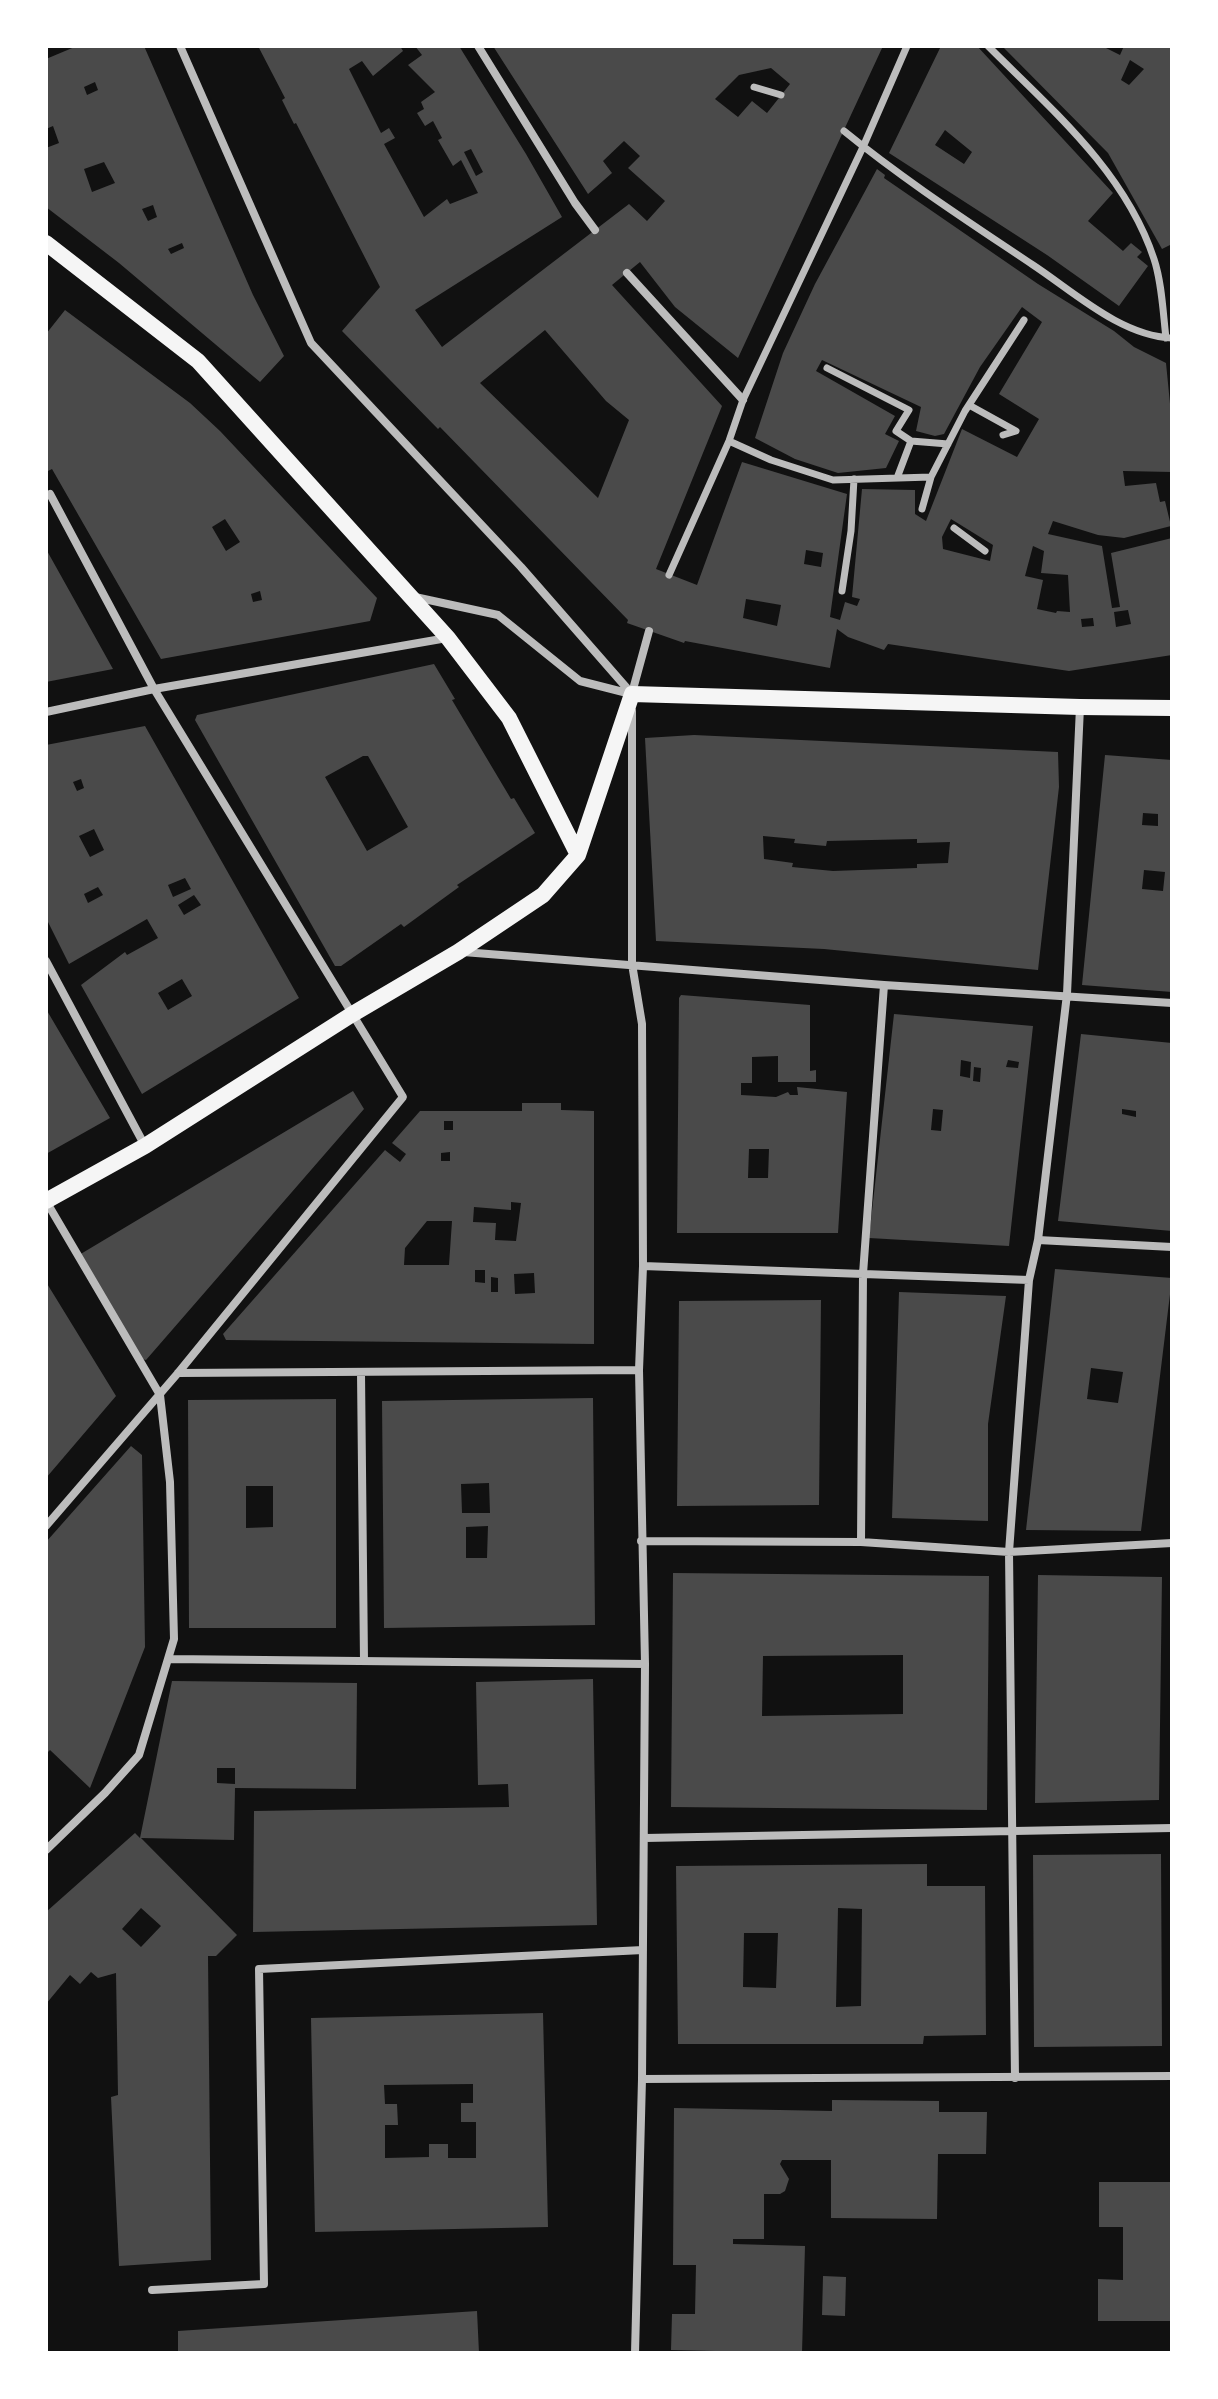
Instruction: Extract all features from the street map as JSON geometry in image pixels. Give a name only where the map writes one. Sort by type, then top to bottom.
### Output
[{"type":"main road","points":[[46,243],[198,361],[448,638],[509,718],[578,855]]},
{"type":"main road","points":[[46,1201],[145,1146],[351,1015],[458,952],[543,895],[578,855],[632,694],[1172,708]]},
{"type":"street","points":[[180,46],[311,343],[521,567],[632,694]]},
{"type":"street","points":[[478,46],[595,230]]},
{"type":"street","points":[[669,575],[729,441],[743,400],[863,147],[907,46]]},
{"type":"street","points":[[844,131],[945,207],[1114,319],[1149,335],[1169,338],[1155,260],[1121,189],[1074,132],[988,46]]},
{"type":"street","points":[[754,87],[781,95]]},
{"type":"street","points":[[627,273],[743,400]]},
{"type":"street","points":[[922,509],[931,477],[969,405],[1024,320]]},
{"type":"street","points":[[827,368],[909,410],[896,431],[911,441],[948,444]]},
{"type":"street","points":[[969,405],[1016,431],[1003,435]]},
{"type":"street","points":[[729,441],[771,460],[833,480],[931,477]]},
{"type":"street","points":[[897,478],[911,441]]},
{"type":"street","points":[[842,591],[851,531],[854,479]]},
{"type":"street","points":[[46,1526],[160,1395],[403,1097],[154,689],[50,494]]},
{"type":"street","points":[[954,528],[985,551]]},
{"type":"street","points":[[409,596],[498,615],[580,681],[632,694]]},
{"type":"street","points":[[635,2353],[642,2079],[645,1664],[639,1370],[643,1266],[642,1024],[632,964],[632,694],[649,631]]},
{"type":"street","points":[[46,712],[154,689],[448,638]]},
{"type":"street","points":[[1015,2078],[1009,1552],[1029,1280],[1038,1240],[1067,994],[1080,707]]},
{"type":"street","points":[[458,952],[884,985],[1067,994],[1172,1003]]},
{"type":"street","points":[[46,961],[145,1146]]},
{"type":"street","points":[[861,1542],[863,1274],[884,985]]},
{"type":"street","points":[[46,1201],[160,1395],[170,1482],[174,1639],[139,1755],[46,1850]]},
{"type":"street","points":[[1038,1240],[1172,1247]]},
{"type":"street","points":[[643,1266],[1029,1280]]},
{"type":"street","points":[[178,1373],[639,1370]]},
{"type":"street","points":[[361,1373],[364,1661]]},
{"type":"street","points":[[641,1541],[861,1542],[1009,1552],[1172,1543]]},
{"type":"street","points":[[169,1659],[645,1664]]},
{"type":"street","points":[[645,1838],[1172,1828]]},
{"type":"street","points":[[152,2290],[264,2284],[259,1969],[643,1950]]},
{"type":"street","points":[[642,2079],[1172,2076]]},
{"type":"building","points":[[77,46],[144,46],[253,295],[284,356],[260,382],[119,263],[46,207],[46,148],[59,143],[53,126],[46,129],[46,59]],"holes":[[[95,82],[98,90],[87,95],[84,87]],[[104,162],[115,183],[92,192],[84,169]],[[153,205],[157,217],[148,221],[142,209]],[[182,243],[184,248],[171,254],[168,249]]]},
{"type":"building","points":[[258,46],[400,46],[403,51],[373,76],[362,61],[349,69],[381,133],[389,128],[395,138],[384,144],[424,217],[447,199],[450,204],[478,193],[461,160],[453,166],[438,140],[442,138],[433,121],[425,126],[417,113],[424,109],[421,102],[435,92],[408,65],[422,55],[415,46],[459,46],[562,217],[415,310],[442,347],[629,204],[647,221],[665,201],[628,168],[640,156],[624,141],[603,161],[612,173],[588,194],[493,46],[883,46],[738,358],[675,307],[640,262],[612,285],[722,406],[656,569],[697,585],[742,462],[847,494],[830,617],[840,620],[845,602],[857,606],[860,599],[852,597],[862,489],[915,490],[915,514],[926,521],[962,429],[1017,457],[1039,419],[999,394],[1042,322],[1022,307],[980,367],[944,434],[935,436],[916,431],[921,407],[822,360],[816,371],[895,416],[885,434],[899,441],[886,468],[838,473],[795,459],[755,438],[783,353],[815,284],[877,169],[885,175],[884,178],[1038,284],[1114,331],[1134,347],[1166,363],[1172,424],[1172,472],[1123,471],[1125,486],[1156,483],[1160,502],[1165,501],[1171,526],[1124,538],[1098,535],[1053,521],[1048,534],[1102,546],[1112,608],[1120,607],[1111,553],[1172,538],[1172,655],[1069,671],[888,644],[884,650],[848,637],[837,629],[830,668],[684,643],[627,623],[628,620],[440,427],[438,429],[342,331],[380,287],[294,124],[282,100],[285,98]],"holes":[[[771,68],[790,84],[767,113],[752,101],[738,117],[715,99],[739,75]],[[471,149],[483,172],[476,176],[464,152]],[[545,330],[606,401],[629,420],[598,498],[480,383]],[[951,519],[993,545],[990,561],[943,549],[942,537]],[[1033,546],[1044,551],[1041,573],[1068,575],[1070,612],[1037,609],[1043,580],[1025,576]],[[806,550],[823,553],[821,567],[804,564]],[[746,599],[781,605],[777,626],[743,618]],[[1128,610],[1131,624],[1116,627],[1114,612]],[[1093,618],[1094,626],[1082,627],[1081,619]]]},
{"type":"building","points":[[941,46],[977,46],[1113,193],[1088,221],[1123,251],[1131,243],[1142,252],[1137,257],[1148,266],[1119,306],[1047,255],[889,153]],"holes":[[[945,130],[972,152],[964,164],[935,145]]]},
{"type":"building","points":[[1002,46],[1102,46],[1120,55],[1124,46],[1172,46],[1172,244],[1162,249],[1108,153]],"holes":[[[1130,60],[1144,69],[1129,85],[1121,80]]]},
{"type":"building","points":[[65,310],[190,403],[377,598],[370,621],[161,659],[52,469],[46,472],[46,334]],"holes":[[[225,519],[240,542],[226,551],[212,527]],[[260,591],[262,600],[253,602],[251,594]]]},
{"type":"building","points":[[46,549],[113,669],[46,682]]},
{"type":"building","points":[[434,664],[511,799],[514,798],[535,833],[457,885],[459,887],[404,927],[401,924],[341,966],[335,966],[195,720],[197,715]],"holes":[[[368,756],[408,827],[367,851],[325,777]]]},
{"type":"building","points":[[145,726],[299,998],[142,1094],[81,985],[125,952],[127,955],[158,938],[147,919],[69,964],[46,918],[46,745]],"holes":[[[81,779],[84,788],[77,791],[73,782]],[[94,829],[104,850],[90,857],[79,836]],[[185,878],[191,889],[173,897],[168,885]],[[98,887],[103,895],[88,903],[84,894]],[[194,895],[201,905],[184,915],[178,905]],[[182,979],[192,996],[168,1010],[158,993]]]},
{"type":"building","points":[[694,735],[1058,752],[1059,787],[1038,970],[824,949],[656,941],[645,738]],"holes":[[[763,836],[795,839],[794,843],[826,846],[827,841],[917,839],[917,843],[950,842],[948,863],[917,864],[917,868],[833,871],[792,867],[793,863],[764,859]]]},
{"type":"building","points":[[1105,755],[1172,760],[1172,992],[1082,985]],"holes":[[[1143,813],[1158,814],[1158,826],[1142,825]],[[1144,870],[1165,872],[1163,891],[1142,889]]]},
{"type":"building","points":[[681,995],[810,1005],[810,1071],[816,1070],[816,1082],[778,1082],[778,1056],[752,1057],[752,1083],[741,1083],[741,1095],[776,1097],[788,1092],[798,1095],[797,1087],[847,1092],[838,1233],[677,1233]],"holes":[[[749,1149],[769,1149],[768,1178],[748,1178]]]},
{"type":"building","points":[[46,1009],[110,1118],[46,1154]]},
{"type":"building","points":[[894,1014],[1033,1026],[1009,1246],[869,1238]],"holes":[[[961,1060],[971,1062],[970,1078],[960,1076]],[[1008,1060],[1019,1062],[1018,1068],[1006,1067]],[[974,1067],[981,1068],[980,1082],[973,1081]],[[933,1109],[943,1110],[941,1131],[931,1130]]]},
{"type":"building","points":[[1081,1034],[1172,1043],[1172,1231],[1058,1221]],"holes":[[[1122,1109],[1136,1111],[1136,1117],[1122,1114]]]},
{"type":"building","points":[[353,1091],[364,1109],[146,1360],[142,1359],[79,1255]]},
{"type":"building","points":[[522,1103],[561,1103],[561,1110],[594,1111],[594,1344],[226,1340],[223,1334],[385,1150],[400,1162],[406,1154],[392,1143],[420,1111],[522,1111]],"holes":[[[444,1121],[453,1121],[453,1130],[444,1130]],[[450,1152],[450,1161],[441,1161],[441,1153]],[[511,1202],[521,1203],[516,1241],[495,1240],[496,1223],[473,1222],[474,1207],[511,1210]],[[427,1221],[452,1221],[449,1265],[404,1265],[405,1248]],[[475,1270],[485,1270],[485,1283],[475,1282]],[[534,1273],[535,1293],[515,1294],[514,1274]],[[491,1277],[498,1278],[498,1292],[491,1292]]]},
{"type":"building","points":[[1055,1269],[1172,1278],[1141,1531],[1026,1530]],"holes":[[[1091,1368],[1123,1372],[1118,1403],[1087,1399]]]},
{"type":"building","points":[[46,1282],[116,1396],[46,1478]]},
{"type":"building","points":[[899,1292],[1006,1296],[988,1424],[988,1521],[892,1518]]},
{"type":"building","points":[[821,1300],[819,1505],[677,1506],[679,1301]]},
{"type":"building","points":[[593,1398],[595,1625],[384,1628],[382,1401]],"holes":[[[489,1483],[490,1513],[462,1513],[461,1484]],[[488,1526],[487,1558],[466,1558],[466,1527]]]},
{"type":"building","points":[[336,1399],[336,1628],[189,1628],[188,1400]],"holes":[[[246,1486],[273,1486],[273,1527],[246,1528]]]},
{"type":"building","points":[[131,1446],[142,1455],[145,1647],[90,1788],[50,1750],[46,1754],[46,1542]]},
{"type":"building","points":[[673,1573],[989,1576],[987,1810],[671,1807]],"holes":[[[903,1655],[903,1714],[762,1716],[763,1656]]]},
{"type":"building","points":[[1038,1575],[1162,1577],[1159,1800],[1035,1803]]},
{"type":"building","points":[[593,1679],[597,1925],[253,1932],[254,1811],[509,1807],[508,1784],[478,1785],[476,1682]]},
{"type":"building","points":[[172,1681],[357,1683],[356,1789],[235,1788],[234,1840],[141,1838],[237,1935],[216,1956],[208,1956],[211,2260],[119,2266],[111,2097],[118,2095],[116,1973],[98,1978],[91,1972],[80,1984],[70,1975],[46,2004],[46,1912],[135,1833],[140,1838]],"holes":[[[217,1768],[235,1768],[235,1784],[217,1783]],[[141,1908],[161,1926],[141,1947],[122,1929]]]},
{"type":"building","points":[[1161,1854],[1162,2046],[1034,2047],[1033,1855]]},
{"type":"building","points":[[927,1864],[927,1886],[985,1886],[986,2035],[924,2036],[923,2044],[678,2044],[676,1866]],"holes":[[[838,1908],[862,1909],[861,2006],[836,2007]],[[744,1933],[778,1933],[776,1988],[743,1987]]]},
{"type":"building","points":[[543,2013],[548,2227],[315,2232],[311,2018]],"holes":[[[473,2084],[473,2103],[461,2103],[461,2122],[476,2122],[476,2158],[448,2158],[448,2144],[429,2144],[429,2157],[385,2158],[385,2125],[398,2125],[397,2104],[385,2104],[384,2085]]]},
{"type":"building","points":[[832,2100],[939,2101],[939,2112],[987,2112],[986,2154],[938,2154],[937,2219],[831,2218],[831,2160],[782,2160],[780,2164],[789,2179],[785,2191],[780,2194],[764,2194],[764,2239],[733,2239],[733,2244],[805,2246],[802,2353],[671,2350],[672,2314],[695,2314],[696,2265],[673,2265],[674,2108],[832,2111]]},
{"type":"building","points":[[1099,2182],[1172,2182],[1172,2321],[1098,2321],[1098,2279],[1123,2280],[1123,2227],[1099,2227]]},
{"type":"building","points":[[823,2276],[846,2277],[845,2316],[822,2315]]},
{"type":"building","points":[[477,2311],[479,2353],[178,2353],[178,2331]]}]
